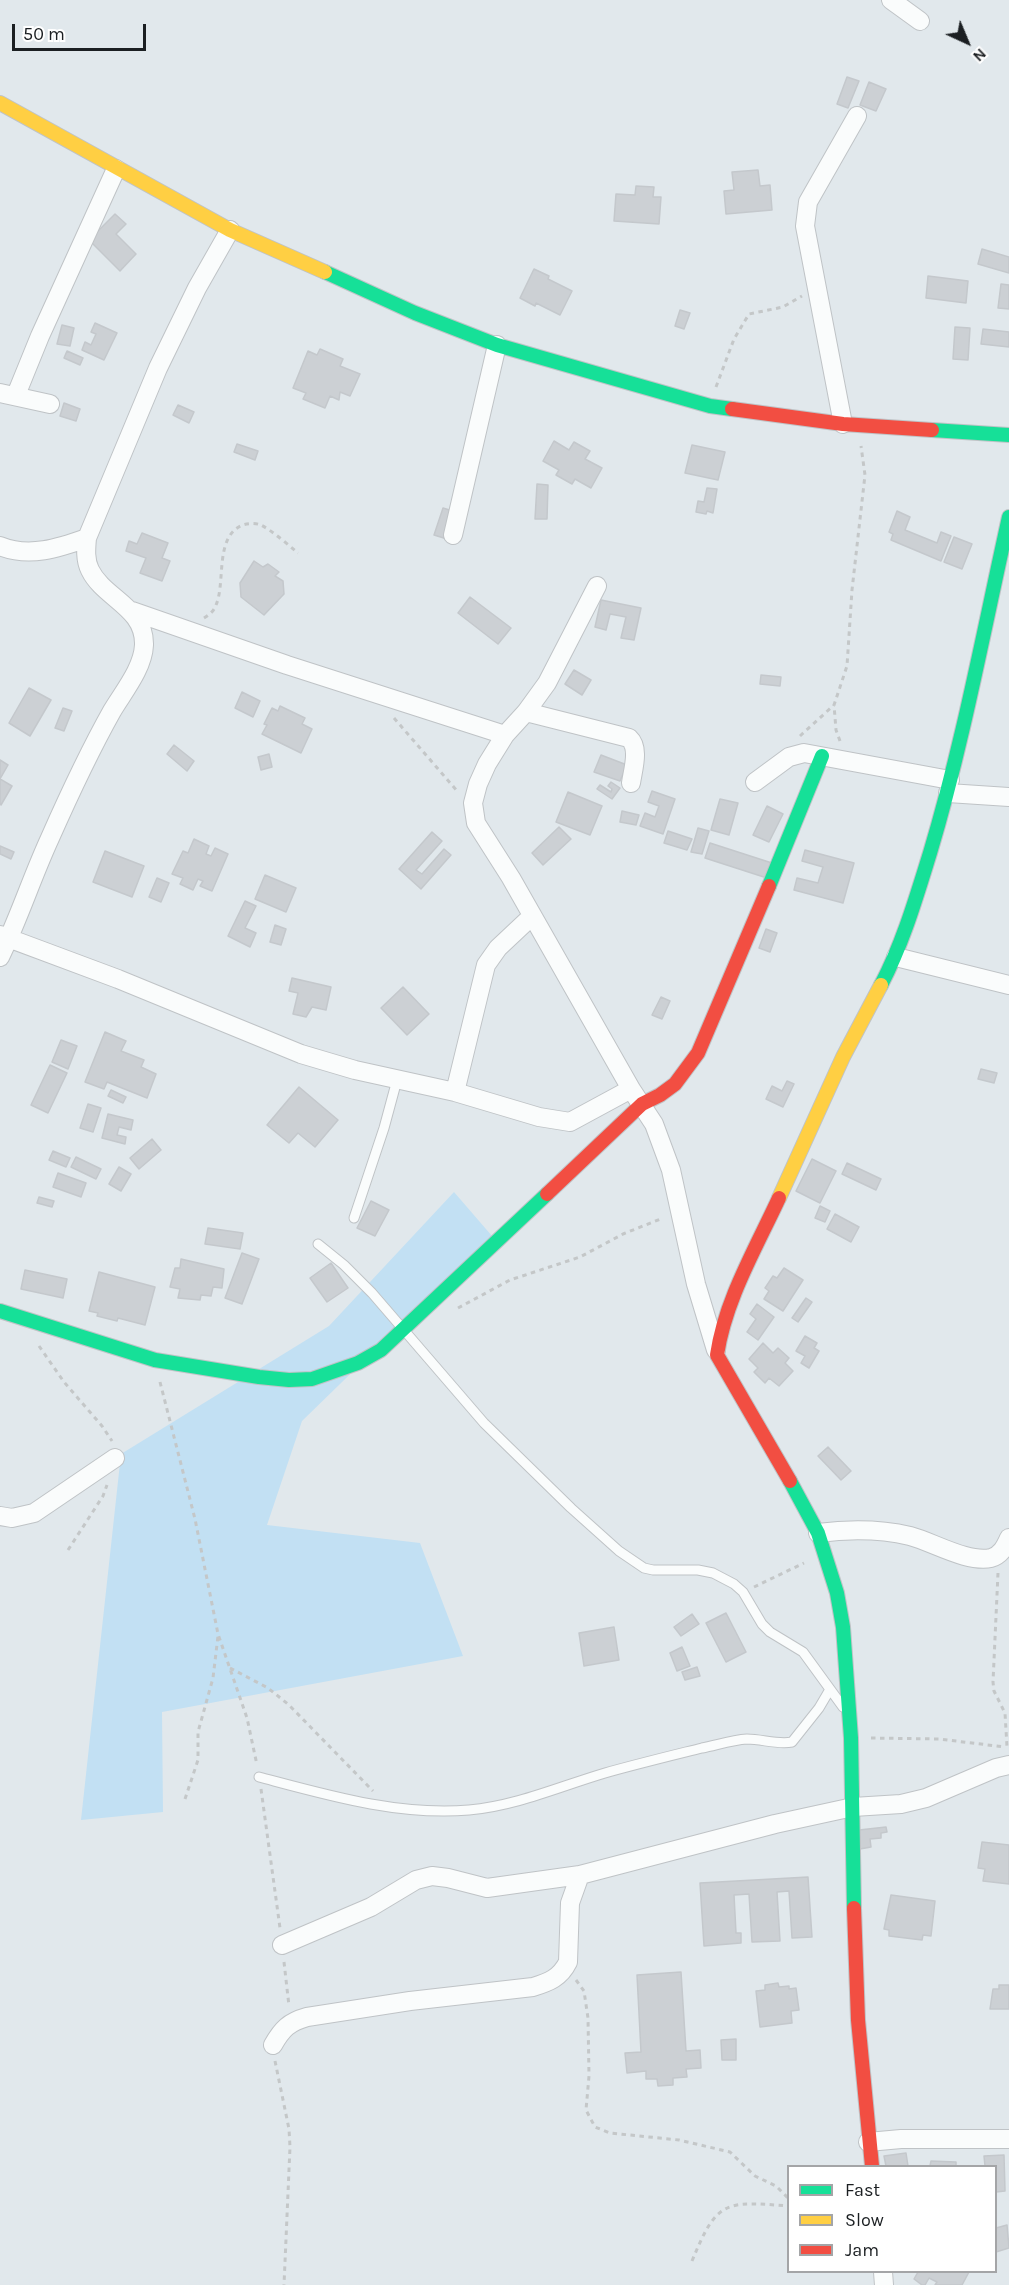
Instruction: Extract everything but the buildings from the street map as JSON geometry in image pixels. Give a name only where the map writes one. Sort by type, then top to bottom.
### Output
[{"type":"street","points":[[891,0],[920,21]]},
{"type":"street","points":[[0,103],[230,230],[415,313],[497,345],[710,406],[848,425],[1009,435]]},
{"type":"street","points":[[848,425],[815,286],[805,226],[808,202],[856,116]]},
{"type":"street","points":[[50,404],[8,394],[40,336],[116,169]]},
{"type":"street","points":[[0,957],[4,937],[94,743],[141,661],[144,645],[142,630],[132,611],[96,579],[89,569],[86,555],[87,538],[158,368],[197,288],[230,230]]},
{"type":"street","points":[[453,535],[497,345]]},
{"type":"street","points":[[717,1355],[720,1334],[731,1303],[843,1056],[896,957],[911,915],[950,786],[993,599],[1009,517]]},
{"type":"street","points":[[0,546],[31,552],[57,549],[87,538]]},
{"type":"street","points":[[597,586],[547,683],[526,712],[505,735],[487,764],[473,803],[476,823],[511,878],[531,917],[654,1124],[671,1170],[696,1284],[717,1355],[770,1443],[818,1533],[837,1593],[843,1627],[850,1716],[854,1932],[868,2142],[872,2165]]},
{"type":"street","points":[[132,611],[187,628],[287,665],[505,735]]},
{"type":"street","points":[[526,712],[628,738],[633,742],[635,749],[631,783]]},
{"type":"street","points":[[755,782],[796,754],[822,756],[950,786],[1009,797]]},
{"type":"street","points":[[4,937],[118,979],[301,1054],[397,1080],[455,1092],[539,1117],[570,1122],[636,1096],[658,1098],[673,1087],[687,1072],[698,1053],[822,756]]},
{"type":"street","points":[[455,1092],[486,965],[498,948],[531,917]]},
{"type":"street","points":[[896,957],[1009,985]]},
{"type":"street","points":[[0,1311],[155,1360],[259,1377],[290,1380],[312,1379],[358,1363],[381,1350],[405,1329],[636,1096]]},
{"type":"street","points":[[0,1516],[12,1518],[34,1513],[115,1458]]},
{"type":"street","points":[[818,1533],[870,1530],[910,1536],[964,1555],[993,1557],[1004,1548],[1009,1538]]},
{"type":"street","points":[[282,1945],[371,1907],[416,1880],[432,1876],[487,1888],[580,1875],[775,1824],[853,1807],[901,1804],[926,1798],[996,1768],[1008,1753]]},
{"type":"street","points":[[273,2045],[280,2032],[290,2022],[307,2017],[410,2001],[533,1987],[556,1977],[564,1970],[568,1962],[570,1903],[580,1875]]},
{"type":"street","points":[[868,2142],[902,2139],[1009,2139]]},
{"type":"lane","points":[[354,1218],[384,1128],[397,1080]]},
{"type":"lane","points":[[318,1244],[344,1265],[405,1329],[484,1423],[571,1509],[619,1551],[644,1568],[698,1570],[713,1573],[734,1584],[743,1592],[762,1624],[770,1632],[803,1652],[850,1716]]},
{"type":"lane","points":[[259,1777],[324,1795],[388,1806],[430,1810],[470,1810],[512,1802],[642,1763],[724,1743],[746,1739],[792,1742],[830,1691]]},
{"type":"path","points":[[710,406],[734,339],[745,318],[755,312],[783,307],[800,298],[815,286]]},
{"type":"path","points":[[846,761],[836,730],[834,705],[847,666],[864,475],[863,455],[848,425]]},
{"type":"path","points":[[187,628],[208,616],[216,607],[226,546],[230,536],[241,525],[250,523],[260,525],[298,553]]},
{"type":"path","points":[[796,754],[800,736],[834,705]]},
{"type":"path","points":[[392,716],[448,782],[473,803]]},
{"type":"path","points":[[456,1310],[510,1280],[580,1257],[623,1234],[681,1210]]},
{"type":"path","points":[[34,1339],[68,1388],[112,1440],[115,1458],[113,1471],[103,1496],[68,1550]]},
{"type":"path","points":[[155,1360],[195,1519],[218,1634],[252,1735],[282,1945],[290,2022]]},
{"type":"path","points":[[743,1592],[825,1553]]},
{"type":"path","points":[[993,1557],[998,1570],[994,1691],[1005,1713],[1008,1753]]},
{"type":"path","points":[[185,1799],[198,1760],[198,1732],[213,1678],[218,1634]]},
{"type":"path","points":[[230,1668],[268,1688],[289,1705],[388,1806]]},
{"type":"path","points":[[851,1738],[939,1739],[994,1744],[1008,1753]]},
{"type":"path","points":[[568,1962],[584,1992],[589,2076],[586,2110],[595,2127],[610,2133],[679,2140],[730,2152],[755,2176],[772,2183],[787,2196]]},
{"type":"path","points":[[273,2045],[289,2129],[290,2147],[284,2285]]},
{"type":"path","points":[[692,2261],[703,2234],[715,2216],[727,2207],[740,2204],[787,2206]]},
{"type":"shaded area","points":[[454,1192],[492,1236],[302,1421],[267,1525],[420,1543],[463,1656],[162,1712],[163,1812],[81,1820],[121,1454],[329,1326]]},
{"type":"traffic: fast","points":[[325,272],[415,313],[497,345],[710,406],[732,409]]},
{"type":"traffic: fast","points":[[932,430],[1009,435]]},
{"type":"traffic: fast","points":[[881,985],[909,920],[942,812],[963,728],[1009,517]]},
{"type":"traffic: fast","points":[[769,886],[822,756]]},
{"type":"traffic: fast","points":[[0,1311],[155,1360],[259,1377],[289,1380],[312,1379],[358,1363],[381,1350],[547,1194]]},
{"type":"traffic: fast","points":[[790,1481],[818,1533],[837,1593],[843,1627],[851,1738],[854,1908]]},
{"type":"traffic: slow","points":[[0,103],[230,230],[325,272]]},
{"type":"traffic: slow","points":[[779,1198],[843,1057],[881,985]]},
{"type":"traffic: jam","points":[[732,409],[843,424],[932,430]]},
{"type":"traffic: jam","points":[[547,1194],[642,1104],[675,1084],[698,1053],[769,886]]},
{"type":"traffic: jam","points":[[779,1198],[734,1294],[717,1355],[790,1481]]},
{"type":"traffic: jam","points":[[854,1908],[858,2020],[872,2165]]}]
